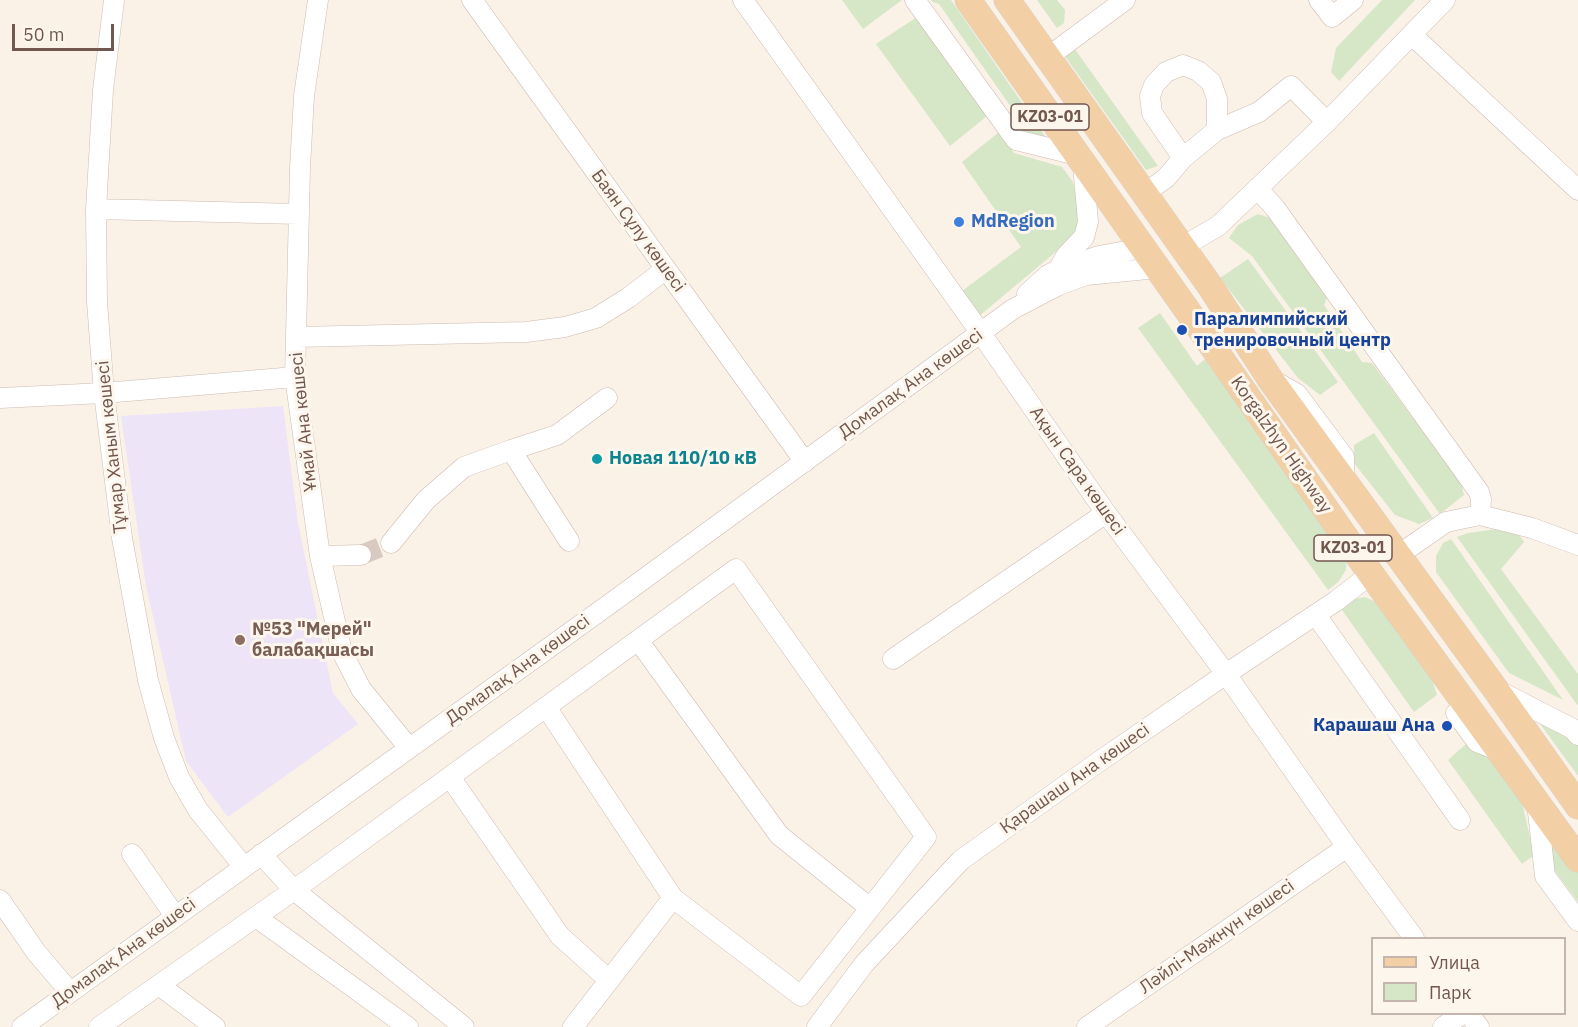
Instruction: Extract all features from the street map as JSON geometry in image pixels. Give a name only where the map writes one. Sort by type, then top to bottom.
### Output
[{"type":"main road","name":"Korgalzhyn Highway","points":[[968,0],[1371,574],[1578,859]]},
{"type":"main road","name":"Korgalzhyn Highway","points":[[1007,0],[1210,286],[1270,379],[1578,806]]},
{"type":"main road","points":[[1143,248],[1182,247]]},
{"type":"main road","points":[[1158,268],[1182,247]]},
{"type":"street","name":"Тұмар Ханым көшесі","points":[[114,0],[103,90],[96,209],[98,302],[104,393],[122,538],[148,680],[164,738],[179,777],[198,810],[244,867]]},
{"type":"street","name":"Ұмай Ана көшесі","points":[[318,0],[304,96],[295,377],[320,556],[342,652],[361,689],[409,748]]},
{"type":"street","name":"Баян Сұлу көшесі","points":[[472,0],[805,462]]},
{"type":"street","name":"Ақын Сара көшесі","points":[[742,0],[980,332],[1106,513],[1226,674],[1413,937]]},
{"type":"street","points":[[915,0],[1016,140],[1080,160],[1088,222],[1083,237],[1066,256],[1058,270]]},
{"type":"street","points":[[1048,57],[1125,0]]},
{"type":"street","points":[[1319,0],[1332,17],[1353,0]]},
{"type":"street","points":[[1182,247],[1218,226],[1327,123],[1445,0]]},
{"type":"street","points":[[1412,34],[1578,190]]},
{"type":"street","points":[[1183,158],[1152,113],[1150,96],[1154,85],[1166,72],[1183,65],[1198,72],[1211,82],[1217,99],[1217,130]]},
{"type":"street","points":[[1144,194],[1166,178],[1183,158],[1217,130],[1259,112],[1291,86],[1327,123]]},
{"type":"street","points":[[1257,188],[1275,208],[1479,492],[1480,516]]},
{"type":"street","points":[[96,209],[299,214]]},
{"type":"street","name":"Домалақ Ана көшесі","points":[[1013,309],[1048,275],[1058,270],[1099,256],[1143,248]]},
{"type":"street","name":"Домалақ Ана көшесі","points":[[22,1027],[805,462],[1013,309],[1050,289],[1086,275],[1158,268]]},
{"type":"street","points":[[296,337],[526,332],[565,327],[596,318],[628,298],[666,269]]},
{"type":"street","points":[[0,398],[104,393],[295,377]]},
{"type":"street","points":[[391,543],[426,500],[464,467],[557,435],[607,398]]},
{"type":"street","points":[[511,450],[569,541]]},
{"type":"street","points":[[893,660],[1106,513]]},
{"type":"street","points":[[1397,555],[1446,522],[1480,516],[1532,528],[1578,545]]},
{"type":"street","points":[[320,556],[361,555]]},
{"type":"street","points":[[99,1027],[294,890],[546,706],[736,569],[926,837],[801,996],[673,898],[546,706]]},
{"type":"street","name":"Қарашаш Ана көшесі","points":[[817,1027],[864,964],[962,860],[1097,763],[1316,615],[1371,574]]},
{"type":"street","points":[[1316,615],[1460,820]]},
{"type":"street","points":[[638,640],[779,835],[870,909]]},
{"type":"street","points":[[1496,690],[1576,731]]},
{"type":"street","points":[[450,777],[560,936],[609,980]]},
{"type":"street","points":[[1537,800],[1545,876],[1578,921]]},
{"type":"street","name":"Ләйлі-Мәжнүн көшесі","points":[[1087,1027],[1347,847]]},
{"type":"street","points":[[132,854],[175,916]]},
{"type":"street","points":[[261,854],[294,890],[464,1027]]},
{"type":"street","points":[[573,1027],[673,898]]},
{"type":"street","points":[[0,900],[36,952],[70,992]]},
{"type":"street","points":[[256,917],[408,1027]]},
{"type":"street","points":[[159,985],[215,1027]]},
{"type":"street","points":[[1443,1027],[1461,1015]]},
{"type":"street","points":[[1470,1015],[1479,1027]]},
{"type":"shaded area","name":"№53 \"Мерей\" балабақшасы","points":[[283,406],[298,523],[333,693],[358,724],[228,817],[186,761],[146,586],[121,416]]},
{"type":"green space","points":[[842,0],[902,0],[863,29]]},
{"type":"green space","points":[[931,0],[951,0],[1047,139],[1020,129],[1010,115],[1011,107],[939,4]]},
{"type":"green space","points":[[1037,0],[1057,0],[1065,10],[1064,23],[1057,28]]},
{"type":"green space","points":[[1382,0],[1415,0],[1339,81],[1331,72],[1336,48]]},
{"type":"green space","points":[[917,17],[987,116],[950,146],[876,44]]},
{"type":"green space","points":[[1072,45],[1158,166],[1146,170],[1064,55]]},
{"type":"green space","points":[[999,132],[1014,153],[1062,167],[1073,182],[1080,212],[1076,235],[978,317],[962,291],[1021,247],[962,162]]},
{"type":"green space","points":[[1258,214],[1270,218],[1328,295],[1324,305],[1362,362],[1372,363],[1461,483],[1464,495],[1440,514],[1252,256],[1229,238],[1238,225]]},
{"type":"green space","points":[[1248,259],[1338,382],[1320,395],[1298,378],[1220,278]]},
{"type":"green space","points":[[1160,313],[1197,366],[1205,359],[1347,555],[1346,570],[1338,582],[1328,590],[1138,328]]},
{"type":"green space","points":[[1374,433],[1433,518],[1419,524],[1395,515],[1354,463],[1354,445]]},
{"type":"green space","points":[[1505,528],[1518,533],[1524,542],[1501,569],[1578,674],[1578,706],[1457,537],[1468,533]]},
{"type":"green space","points":[[1451,539],[1563,700],[1509,673],[1436,572],[1436,556],[1443,543]]},
{"type":"green space","points":[[1365,597],[1382,605],[1428,667],[1437,695],[1414,712],[1340,607],[1354,599]]},
{"type":"green space","points":[[1533,714],[1570,733],[1578,745],[1578,776]]},
{"type":"green space","points":[[1467,743],[1488,757],[1520,794],[1534,855],[1522,864],[1448,760]]},
{"type":"green space","points":[[1547,825],[1578,870],[1578,902],[1555,871]]},
{"type":"tunnel","points":[[361,555],[391,543]]},
{"type":"place","name":"MdRegion","points":[[959,222]]},
{"type":"place","name":"Паралимпийский тренировочный центр","points":[[1182,330]]},
{"type":"place","name":"Новая 110/10 кВ","points":[[597,459]]},
{"type":"place","name":"№53 \"Мерей\" балабақшасы","points":[[240,640]]},
{"type":"place","name":"Карашаш Ана","points":[[1447,726]]}]
